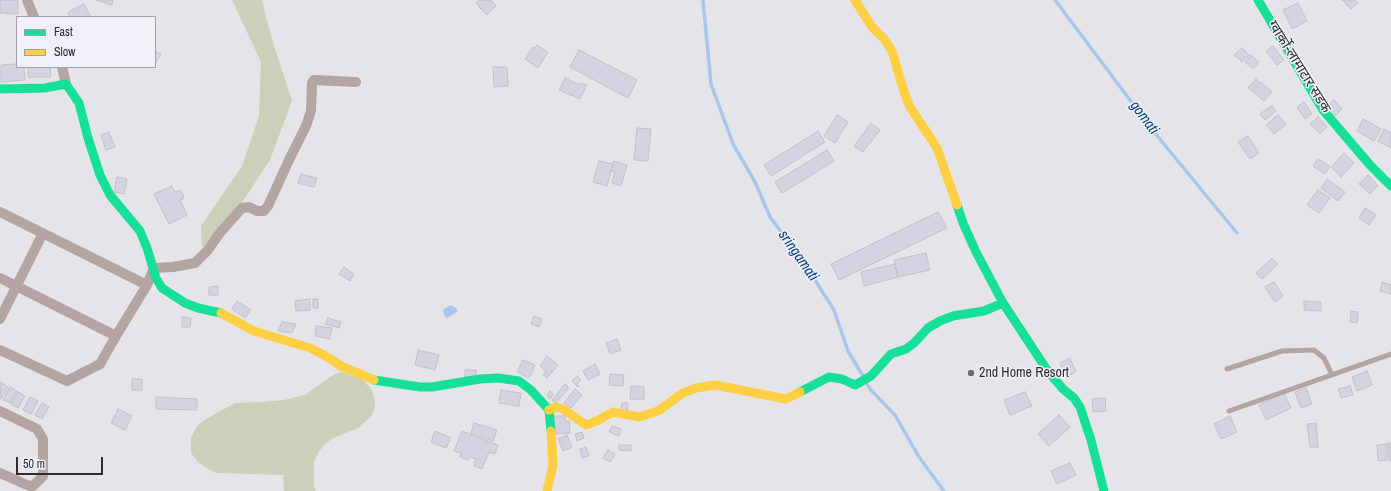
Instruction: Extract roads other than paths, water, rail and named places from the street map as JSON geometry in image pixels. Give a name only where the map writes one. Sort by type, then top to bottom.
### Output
[{"type":"street","points":[[27,0],[34,16]]},
{"type":"street","points":[[855,0],[868,21],[884,39],[892,51],[910,107],[937,148],[963,223],[976,252],[1003,303],[1047,370],[1063,389],[1074,398],[1080,407],[1091,440],[1104,491]]},
{"type":"street","name":"ग्वार्को-लामाटार सडक","points":[[1258,0],[1323,110],[1370,165],[1391,186]]},
{"type":"street","points":[[62,68],[66,84],[80,102],[88,138],[100,175],[110,195],[140,231],[154,268],[156,278],[162,288],[185,303],[198,308],[224,314],[254,331],[310,348],[332,358],[341,366],[376,381],[420,387],[444,386],[480,379],[498,378],[519,381],[531,390],[549,410],[553,465],[547,491]]},
{"type":"street","points":[[154,268],[173,267],[195,263],[208,250],[242,208],[249,207],[257,211],[264,211],[268,206],[306,126],[311,111],[312,83],[314,80],[356,82]]},
{"type":"street","points":[[0,89],[34,87],[45,88],[66,84]]},
{"type":"street","points":[[0,212],[147,285]]},
{"type":"street","points":[[0,319],[43,233]]},
{"type":"street","points":[[0,350],[68,381],[100,364],[147,285],[154,268]]},
{"type":"street","points":[[0,278],[116,336]]},
{"type":"street","points":[[549,410],[556,407],[563,409],[586,425],[613,412],[639,417],[658,411],[683,393],[696,388],[715,386],[786,399],[829,377],[842,378],[854,385],[871,376],[891,354],[914,343],[928,328],[940,321],[953,316],[984,311],[1003,303]]},
{"type":"street","points":[[0,411],[37,429],[43,439],[43,476],[32,487],[0,473]]},
{"type":"lane","points":[[1227,369],[1282,351],[1314,350],[1324,358],[1332,375]]},
{"type":"lane","points":[[1229,411],[1391,354]]},
{"type":"water","points":[[450,305],[458,311],[447,318],[444,315],[443,310]]},
{"type":"waterway","name":"sringamati","points":[[703,0],[711,84],[733,144],[755,182],[770,217],[801,258],[834,310],[848,351],[863,376]]},
{"type":"waterway","name":"gomati","points":[[1055,0],[1154,132],[1237,233]]},
{"type":"waterway","name":"sringamati","points":[[866,382],[870,389],[895,415],[919,457],[944,491]]},
{"type":"place","name":"2nd Home Resort","points":[[971,373]]}]
